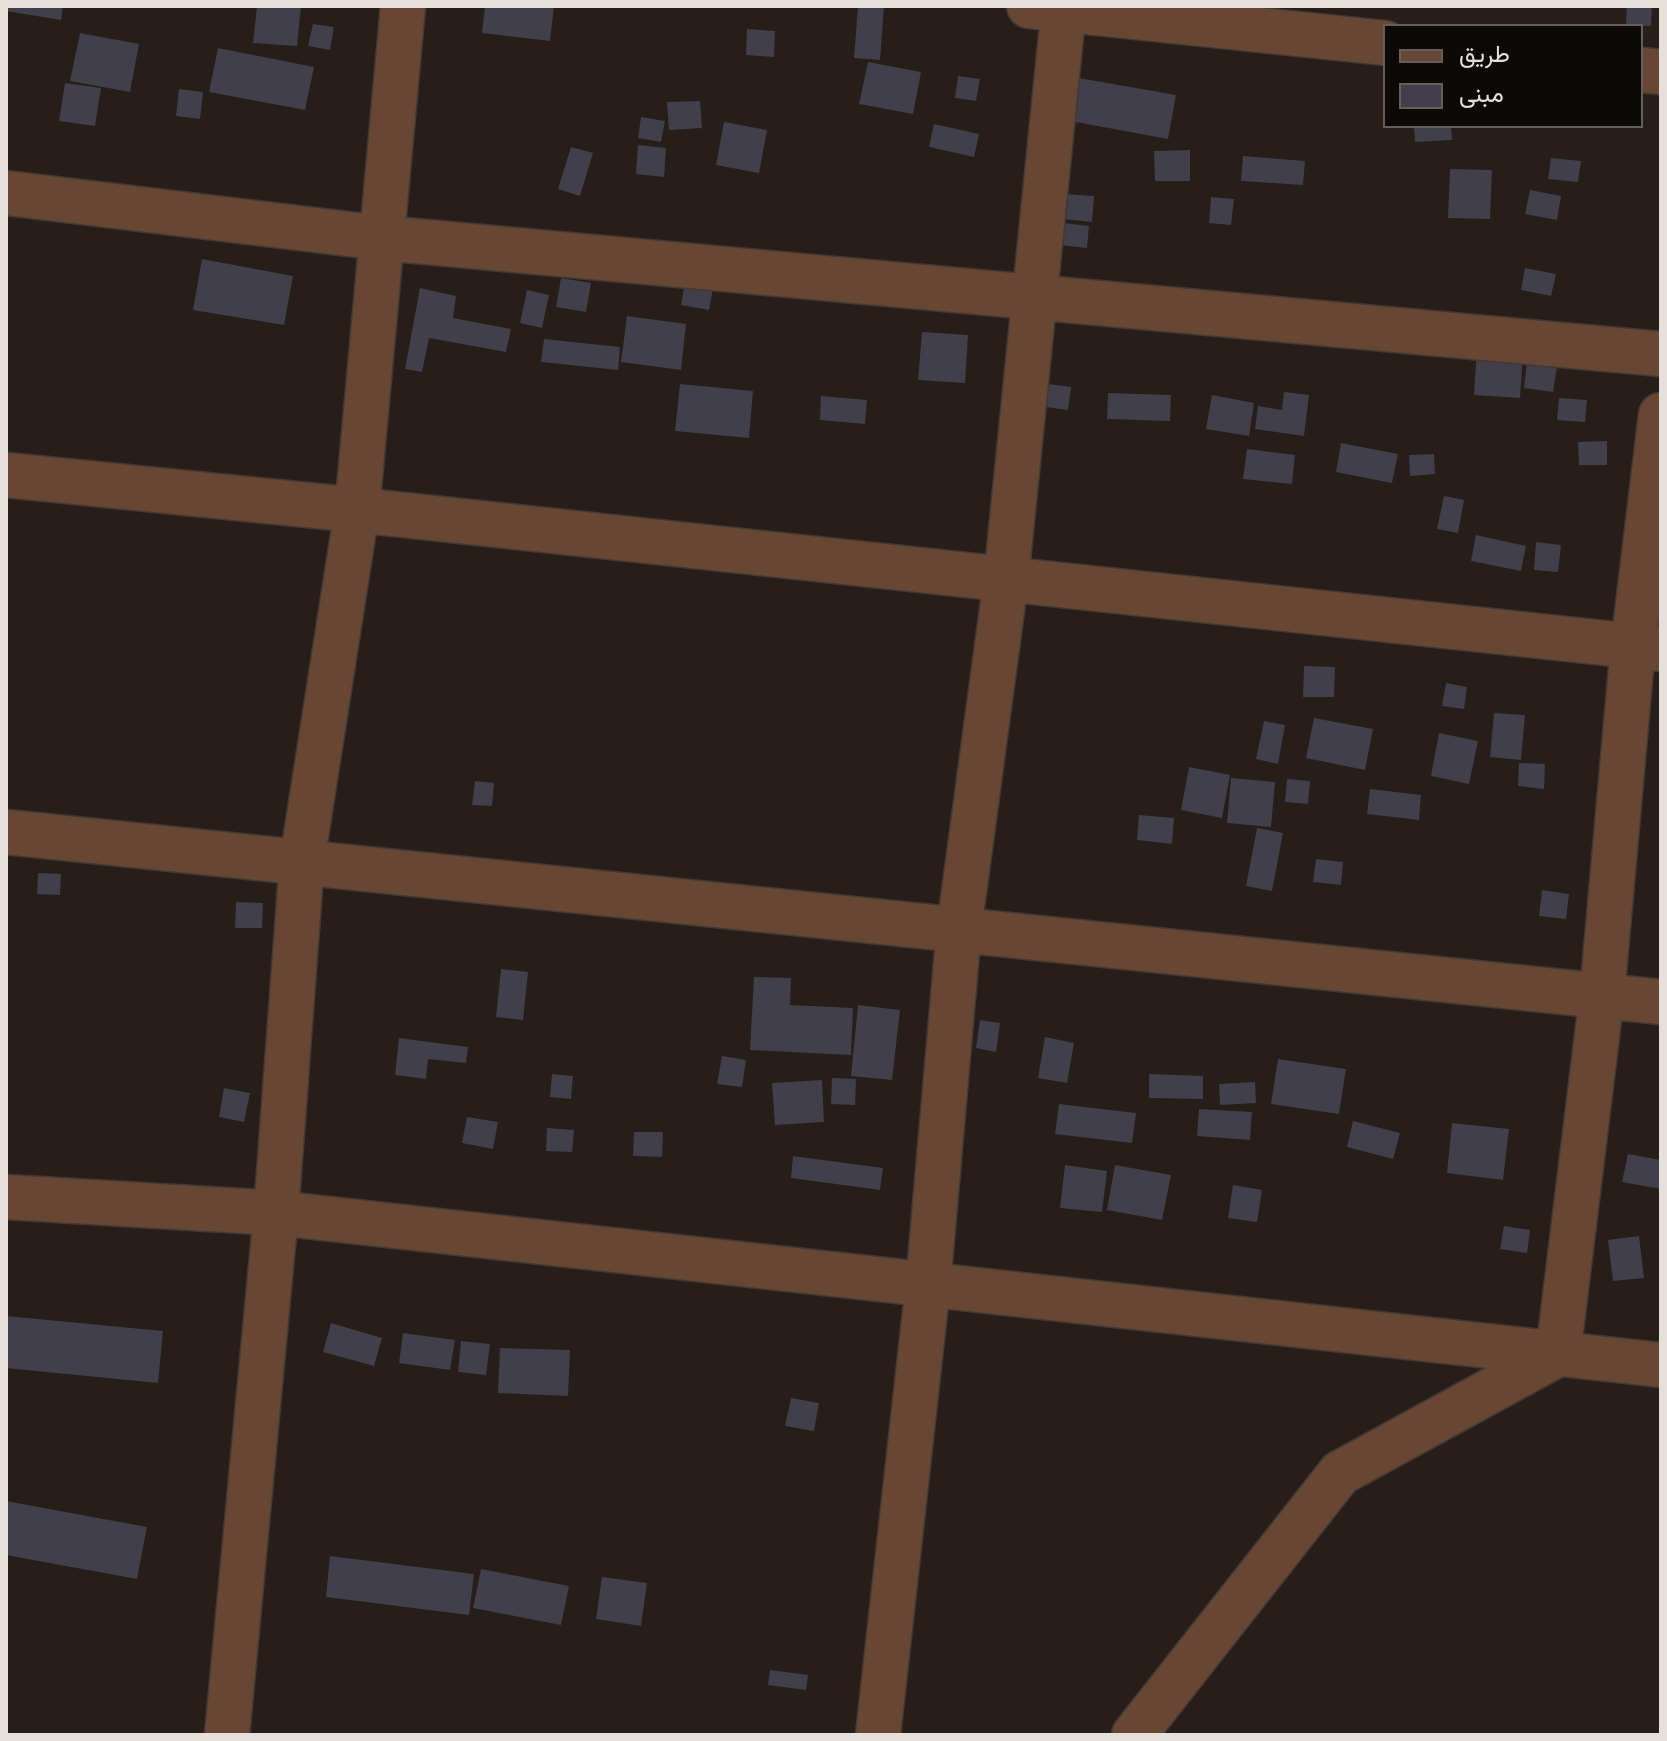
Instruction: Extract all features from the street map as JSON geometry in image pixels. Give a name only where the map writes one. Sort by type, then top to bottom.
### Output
[{"type":"street","points":[[227,1735],[276,1213],[302,861],[357,510],[403,6]]},
{"type":"street","points":[[878,1735],[928,1285],[959,929],[1006,580],[1035,297],[1052,7],[1383,43]]},
{"type":"street","points":[[6,193],[382,238],[1661,354]]},
{"type":"street","points":[[1558,1354],[1647,648],[1661,415]]},
{"type":"street","points":[[6,475],[1647,648]]},
{"type":"street","points":[[6,832],[1661,1002]]},
{"type":"street","points":[[6,1197],[276,1213],[1661,1365]]},
{"type":"street","points":[[1134,1735],[1340,1473],[1558,1354]]},
{"type":"building","points":[[6,6],[63,6],[61,20],[6,11]]},
{"type":"building","points":[[257,6],[301,6],[297,46],[253,43]]},
{"type":"building","points":[[485,6],[554,6],[550,41],[482,33]]},
{"type":"building","points":[[858,6],[884,6],[880,60],[854,58]]},
{"type":"building","points":[[1627,6],[1652,6],[1651,26],[1626,24]]},
{"type":"building","points":[[313,24],[334,27],[330,50],[308,46]]},
{"type":"building","points":[[747,29],[775,31],[774,57],[746,55]]},
{"type":"building","points":[[80,33],[139,44],[130,92],[70,81]]},
{"type":"building","points":[[218,48],[314,67],[305,110],[209,92]]},
{"type":"building","points":[[868,62],[921,72],[913,114],[859,104]]},
{"type":"building","points":[[958,76],[980,79],[976,101],[955,98]]},
{"type":"building","points":[[1073,77],[1176,95],[1168,139],[1065,120]]},
{"type":"building","points":[[65,83],[101,88],[95,126],[59,121]]},
{"type":"building","points":[[179,89],[203,92],[200,119],[176,116]]},
{"type":"building","points":[[700,101],[702,128],[669,130],[667,102]]},
{"type":"building","points":[[641,117],[665,121],[661,142],[638,138]]},
{"type":"building","points":[[724,122],[767,130],[759,173],[716,165]]},
{"type":"building","points":[[934,124],[979,134],[974,157],[929,147]]},
{"type":"building","points":[[1414,128],[1451,128],[1452,140],[1415,142]]},
{"type":"building","points":[[638,145],[666,148],[664,177],[636,174]]},
{"type":"building","points":[[571,147],[593,153],[580,196],[558,189]]},
{"type":"building","points":[[1190,150],[1190,181],[1155,181],[1154,151]]},
{"type":"building","points":[[1243,156],[1305,161],[1303,185],[1241,181]]},
{"type":"building","points":[[1551,158],[1581,161],[1578,182],[1548,179]]},
{"type":"building","points":[[1450,169],[1492,170],[1490,219],[1448,218]]},
{"type":"building","points":[[1530,190],[1561,196],[1557,220],[1525,214]]},
{"type":"building","points":[[1065,194],[1094,196],[1092,222],[1063,219]]},
{"type":"building","points":[[1211,197],[1234,199],[1231,225],[1209,223]]},
{"type":"building","points":[[1063,223],[1089,226],[1087,248],[1060,245]]},
{"type":"building","points":[[202,259],[293,276],[284,325],[193,310]]},
{"type":"building","points":[[688,267],[716,272],[709,310],[681,305]]},
{"type":"building","points":[[1525,268],[1556,274],[1551,296],[1521,290]]},
{"type":"building","points":[[561,278],[591,283],[586,312],[556,307]]},
{"type":"building","points":[[420,288],[456,296],[453,318],[511,329],[506,352],[429,338],[422,372],[405,369]]},
{"type":"building","points":[[527,290],[549,295],[542,328],[520,323]]},
{"type":"building","points":[[627,316],[686,324],[681,370],[621,362]]},
{"type":"building","points":[[922,332],[968,335],[965,383],[918,380]]},
{"type":"building","points":[[544,339],[620,347],[618,370],[541,362]]},
{"type":"building","points":[[1477,349],[1523,353],[1520,398],[1474,395]]},
{"type":"building","points":[[1527,362],[1557,366],[1553,392],[1524,388]]},
{"type":"building","points":[[680,384],[753,391],[749,438],[675,431]]},
{"type":"building","points":[[1049,384],[1071,387],[1068,410],[1046,407]]},
{"type":"building","points":[[1284,392],[1309,395],[1304,436],[1255,429],[1258,406],[1282,410]]},
{"type":"building","points":[[1108,393],[1171,395],[1170,421],[1107,419]]},
{"type":"building","points":[[1212,395],[1254,403],[1249,436],[1206,429]]},
{"type":"building","points":[[821,396],[867,400],[865,424],[820,420]]},
{"type":"building","points":[[1559,398],[1587,400],[1585,422],[1557,420]]},
{"type":"building","points":[[1607,441],[1607,465],[1579,465],[1578,442]]},
{"type":"building","points":[[1341,443],[1398,454],[1392,483],[1336,472]]},
{"type":"building","points":[[1247,449],[1295,455],[1292,484],[1243,479]]},
{"type":"building","points":[[1434,454],[1435,474],[1410,476],[1409,455]]},
{"type":"building","points":[[1444,496],[1464,500],[1458,533],[1437,529]]},
{"type":"building","points":[[1476,535],[1526,546],[1521,571],[1471,561]]},
{"type":"building","points":[[1536,542],[1561,545],[1558,572],[1534,570]]},
{"type":"building","points":[[1304,666],[1335,667],[1334,697],[1303,697]]},
{"type":"building","points":[[1446,683],[1467,687],[1464,709],[1442,706]]},
{"type":"building","points":[[1494,713],[1525,715],[1521,760],[1490,757]]},
{"type":"building","points":[[1314,718],[1373,729],[1365,770],[1306,758]]},
{"type":"building","points":[[1264,721],[1285,725],[1278,764],[1256,759]]},
{"type":"building","points":[[1439,733],[1478,741],[1469,784],[1431,776]]},
{"type":"building","points":[[1519,763],[1545,764],[1544,789],[1518,786]]},
{"type":"building","points":[[1189,767],[1230,775],[1222,818],[1181,810]]},
{"type":"building","points":[[1231,778],[1275,782],[1271,827],[1227,823]]},
{"type":"building","points":[[1287,779],[1310,781],[1308,804],[1285,802]]},
{"type":"building","points":[[475,781],[494,783],[492,806],[472,805]]},
{"type":"building","points":[[1370,789],[1421,795],[1419,820],[1367,814]]},
{"type":"building","points":[[1139,815],[1174,818],[1172,844],[1137,840]]},
{"type":"building","points":[[1257,828],[1283,833],[1272,891],[1246,886]]},
{"type":"building","points":[[1316,859],[1343,862],[1341,885],[1313,882]]},
{"type":"building","points":[[38,873],[61,874],[60,895],[37,894]]},
{"type":"building","points":[[1542,890],[1569,894],[1566,919],[1539,916]]},
{"type":"building","points":[[236,902],[263,903],[262,928],[235,928]]},
{"type":"building","points":[[501,969],[528,972],[523,1020],[496,1017]]},
{"type":"building","points":[[754,977],[791,978],[790,1005],[853,1008],[851,1055],[750,1050]]},
{"type":"building","points":[[858,1005],[900,1010],[892,1080],[851,1076]]},
{"type":"building","points":[[980,1020],[1000,1023],[996,1052],[976,1048]]},
{"type":"building","points":[[1045,1037],[1074,1043],[1067,1083],[1038,1078]]},
{"type":"building","points":[[399,1038],[468,1047],[466,1063],[428,1059],[426,1079],[395,1075]]},
{"type":"building","points":[[722,1056],[746,1060],[742,1087],[717,1084]]},
{"type":"building","points":[[1278,1059],[1346,1069],[1339,1114],[1271,1104]]},
{"type":"building","points":[[552,1074],[573,1076],[571,1099],[550,1097]]},
{"type":"building","points":[[1149,1074],[1203,1076],[1203,1099],[1149,1098]]},
{"type":"building","points":[[832,1078],[856,1079],[855,1105],[831,1104]]},
{"type":"building","points":[[822,1080],[824,1122],[775,1125],[772,1083]]},
{"type":"building","points":[[1255,1082],[1256,1103],[1220,1105],[1219,1084]]},
{"type":"building","points":[[224,1088],[250,1093],[244,1122],[219,1117]]},
{"type":"building","points":[[1059,1104],[1136,1113],[1132,1143],[1055,1134]]},
{"type":"building","points":[[1199,1109],[1252,1112],[1250,1140],[1197,1136]]},
{"type":"building","points":[[467,1117],[498,1122],[493,1149],[462,1143]]},
{"type":"building","points":[[1353,1121],[1400,1133],[1393,1159],[1347,1147]]},
{"type":"building","points":[[1452,1123],[1509,1129],[1503,1180],[1447,1173]]},
{"type":"building","points":[[547,1128],[574,1130],[572,1152],[546,1151]]},
{"type":"building","points":[[634,1132],[663,1132],[662,1157],[633,1156]]},
{"type":"building","points":[[1628,1154],[1661,1160],[1661,1189],[1622,1182]]},
{"type":"building","points":[[793,1156],[883,1168],[880,1190],[791,1178]]},
{"type":"building","points":[[1065,1165],[1107,1171],[1102,1212],[1060,1208]]},
{"type":"building","points":[[1115,1165],[1171,1175],[1162,1220],[1107,1210]]},
{"type":"building","points":[[1233,1185],[1262,1190],[1257,1222],[1228,1218]]},
{"type":"building","points":[[1504,1226],[1530,1230],[1527,1253],[1500,1249]]},
{"type":"building","points":[[1639,1236],[1644,1278],[1613,1281],[1608,1240]]},
{"type":"building","points":[[6,1316],[163,1331],[158,1383],[6,1368]]},
{"type":"building","points":[[331,1323],[382,1338],[374,1366],[323,1352]]},
{"type":"building","points":[[403,1333],[455,1340],[450,1370],[399,1363]]},
{"type":"building","points":[[461,1341],[490,1344],[486,1375],[458,1372]]},
{"type":"building","points":[[500,1348],[570,1350],[568,1396],[498,1393]]},
{"type":"building","points":[[791,1398],[819,1403],[814,1431],[785,1426]]},
{"type":"building","points":[[6,1501],[147,1527],[137,1579],[6,1555]]},
{"type":"building","points":[[330,1556],[474,1574],[469,1615],[326,1597]]},
{"type":"building","points":[[481,1569],[569,1586],[561,1625],[473,1608]]},
{"type":"building","points":[[602,1577],[647,1583],[641,1626],[596,1619]]},
{"type":"building","points":[[770,1670],[808,1675],[806,1690],[768,1685]]}]
